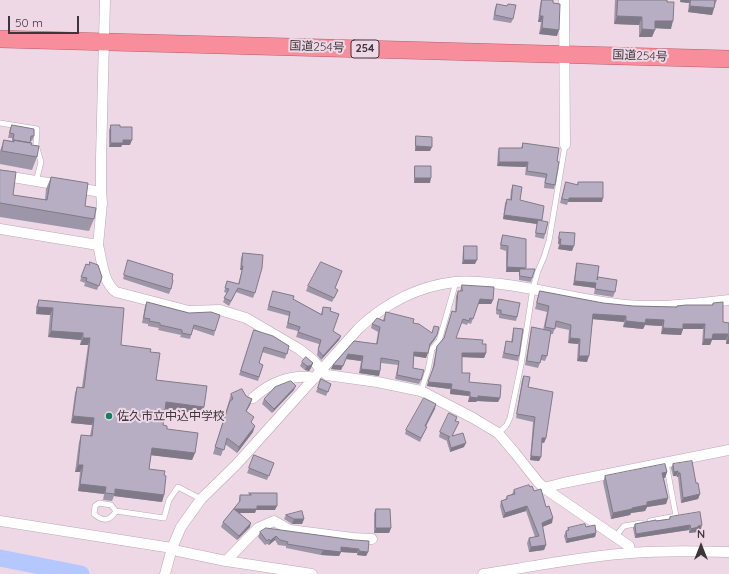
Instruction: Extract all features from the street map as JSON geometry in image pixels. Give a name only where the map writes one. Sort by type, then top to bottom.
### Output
[{"type":"highway","name":"国道254号","points":[[0,39],[729,59]]},
{"type":"street","points":[[105,0],[102,203],[98,245],[110,288],[116,292],[189,311],[220,310],[246,318],[300,349],[313,360],[318,375]]},
{"type":"street","points":[[564,0],[565,144]]},
{"type":"street","points":[[0,175],[101,192]]},
{"type":"street","points":[[0,229],[98,245]]},
{"type":"street","points":[[165,574],[171,550],[181,527],[201,499],[236,465],[359,328],[382,309],[395,302],[424,289],[456,282],[474,281],[533,288],[578,298],[634,305],[678,305],[729,300]]},
{"type":"street","points":[[253,398],[263,388],[295,377],[318,375],[360,379],[421,391],[474,418],[498,433],[544,488],[629,546],[631,552]]},
{"type":"street","points":[[544,488],[729,450]]},
{"type":"street","points":[[0,521],[312,574]]},
{"type":"street","points":[[226,560],[258,528],[274,521],[290,530],[372,539]]},
{"type":"street","points":[[483,574],[631,552],[686,550],[729,552]]},
{"type":"lane","points":[[0,123],[37,129],[36,145],[40,154],[41,162],[36,182]]},
{"type":"lane","points":[[498,433],[506,426],[510,418],[521,365],[533,288],[549,241],[565,144]]},
{"type":"lane","points":[[33,153],[40,154]]},
{"type":"lane","points":[[421,391],[428,370],[432,349],[439,341],[456,282]]},
{"type":"lane","points":[[615,537],[624,526],[676,516],[666,464]]},
{"type":"lane","points":[[116,511],[164,518],[169,500],[178,487],[201,499]]},
{"type":"building","points":[[542,0],[553,0],[553,3],[560,4],[559,30],[542,28],[543,16],[540,16]]},
{"type":"building","points":[[618,0],[667,0],[667,2],[674,2],[673,21],[655,21],[655,30],[642,29],[642,17],[617,16]]},
{"type":"building","points":[[691,0],[715,0],[714,8],[690,6]]},
{"type":"building","points":[[497,4],[507,6],[508,4],[516,5],[513,19],[495,15]]},
{"type":"building","points":[[12,125],[34,129],[34,136],[31,136],[30,143],[13,140],[14,134],[10,133]]},
{"type":"building","points":[[111,125],[132,127],[132,140],[123,140],[123,143],[111,143]]},
{"type":"building","points":[[416,136],[432,137],[432,147],[416,146]]},
{"type":"building","points":[[4,140],[32,143],[31,145],[39,146],[37,157],[2,151]]},
{"type":"building","points":[[523,143],[559,148],[557,161],[559,162],[555,185],[545,183],[547,174],[527,171],[528,162],[499,162],[499,148],[522,148]]},
{"type":"building","points":[[415,166],[431,166],[431,178],[415,178]]},
{"type":"building","points":[[0,170],[16,172],[13,195],[47,200],[51,177],[88,183],[85,206],[96,208],[94,219],[0,203]]},
{"type":"building","points":[[566,182],[578,185],[578,182],[603,182],[603,198],[562,199]]},
{"type":"building","points":[[513,185],[522,187],[520,200],[544,206],[542,220],[504,215],[507,199],[511,200]]},
{"type":"building","points":[[538,220],[548,222],[545,234],[536,233]]},
{"type":"building","points":[[560,232],[575,233],[574,246],[560,245]]},
{"type":"building","points":[[503,235],[526,239],[526,268],[507,267],[508,246],[501,245]]},
{"type":"building","points":[[464,246],[477,246],[477,260],[464,260]]},
{"type":"building","points":[[243,253],[263,255],[262,268],[255,293],[238,288],[231,301],[224,298],[229,289],[225,288],[227,281],[239,284],[243,266]]},
{"type":"building","points":[[128,260],[173,274],[171,289],[124,275]]},
{"type":"building","points":[[90,262],[98,265],[102,277],[99,286],[86,281],[87,278],[81,277],[86,264],[89,265]]},
{"type":"building","points":[[321,262],[342,271],[335,288],[338,290],[334,298],[308,286]]},
{"type":"building","points":[[577,263],[599,266],[597,280],[598,277],[617,280],[615,292],[595,289],[596,283],[575,281]]},
{"type":"building","points":[[520,269],[535,269],[532,278],[520,276]]},
{"type":"building","points":[[462,285],[494,287],[493,300],[480,299],[473,319],[470,318],[469,321],[463,319],[456,338],[483,340],[482,344],[486,344],[486,353],[462,353],[462,373],[470,373],[469,382],[501,385],[500,398],[478,396],[478,398],[470,397],[470,392],[451,389],[452,384],[428,382],[434,366],[437,346],[444,338],[452,311],[456,312],[458,291],[462,291]]},
{"type":"building","points":[[273,291],[294,296],[293,299],[322,315],[323,307],[331,308],[330,311],[339,314],[333,331],[341,336],[323,356],[318,350],[321,340],[298,332],[300,327],[288,323],[290,312],[269,306]]},
{"type":"building","points":[[540,291],[603,303],[633,306],[677,307],[686,305],[713,305],[713,303],[723,302],[723,322],[729,323],[729,338],[728,334],[713,334],[712,339],[704,339],[705,324],[683,324],[683,329],[663,328],[664,320],[646,319],[645,323],[626,321],[626,316],[593,314],[589,356],[579,356],[580,339],[570,338],[571,325],[556,321],[555,329],[545,327],[549,306],[537,303]]},
{"type":"building","points":[[499,299],[520,303],[517,317],[501,314],[501,310],[497,310]]},
{"type":"building","points":[[39,300],[124,308],[121,345],[151,349],[150,352],[160,353],[156,380],[207,386],[204,407],[166,402],[163,425],[167,426],[167,429],[198,433],[195,453],[152,448],[149,469],[165,471],[164,475],[166,476],[164,495],[115,489],[115,494],[105,493],[106,487],[80,484],[83,465],[78,465],[81,435],[92,436],[94,418],[73,416],[77,387],[84,388],[90,338],[83,338],[83,333],[51,331],[53,308],[38,307]]},
{"type":"building","points":[[147,302],[189,313],[211,312],[220,315],[215,331],[194,325],[191,335],[182,333],[182,330],[160,325],[160,323],[149,321],[150,319],[144,318]]},
{"type":"building","points":[[386,312],[414,319],[413,323],[419,324],[432,333],[434,326],[439,327],[437,335],[430,344],[428,353],[414,352],[413,368],[424,370],[421,380],[397,375],[399,361],[381,358],[380,371],[361,369],[363,356],[348,354],[343,366],[333,365],[354,341],[377,344],[380,327],[372,324],[377,318],[384,321]]},
{"type":"building","points":[[532,327],[551,331],[547,356],[542,355],[540,363],[527,361]]},
{"type":"building","points":[[514,328],[523,329],[519,356],[504,353],[506,341],[512,342]]},
{"type":"building","points":[[254,330],[273,336],[289,346],[287,354],[264,347],[259,363],[263,365],[259,377],[241,371]]},
{"type":"building","points":[[306,357],[313,363],[310,366],[307,366],[302,362]]},
{"type":"building","points":[[524,376],[530,377],[528,387],[553,392],[546,438],[542,438],[541,457],[531,456],[535,417],[517,414]]},
{"type":"building","points":[[321,379],[331,384],[328,392],[318,388]]},
{"type":"building","points":[[291,381],[296,386],[274,409],[264,399],[275,387]]},
{"type":"building","points":[[242,389],[246,396],[252,399],[246,411],[254,417],[251,422],[255,426],[239,447],[227,438],[224,450],[215,447],[230,401],[233,399],[231,394]]},
{"type":"building","points":[[424,398],[436,404],[421,438],[406,430]]},
{"type":"building","points":[[449,413],[457,417],[455,421],[459,422],[452,436],[463,433],[466,443],[451,448],[448,437],[450,437],[440,432]]},
{"type":"building","points":[[254,455],[274,463],[269,476],[249,468]]},
{"type":"building","points":[[692,461],[696,483],[698,483],[700,494],[683,498],[680,473],[678,473],[678,471],[674,472],[673,464]]},
{"type":"building","points":[[665,464],[667,472],[662,473],[668,498],[647,502],[647,505],[613,513],[605,476]]},
{"type":"building","points":[[529,485],[530,487],[532,486],[534,491],[541,489],[546,507],[549,506],[553,518],[542,523],[546,545],[531,547],[529,538],[539,536],[527,506],[505,513],[501,501],[507,499],[507,496],[515,494],[514,490]]},
{"type":"building","points":[[249,493],[277,493],[277,506],[257,506],[257,509],[234,509],[251,523],[239,536],[223,522],[240,501],[240,495],[251,495]]},
{"type":"building","points":[[376,509],[390,509],[391,528],[376,528]]},
{"type":"building","points":[[302,511],[304,519],[294,519],[286,515]]},
{"type":"building","points":[[700,512],[702,525],[698,527],[691,529],[690,525],[636,534],[635,524],[670,519],[670,517]]},
{"type":"building","points":[[585,524],[586,527],[595,525],[596,533],[567,539],[566,531],[569,530],[568,528]]},
{"type":"building","points":[[266,528],[369,541],[368,552],[359,551],[359,549],[341,547],[341,552],[287,544],[288,542],[280,540],[276,536],[270,541],[269,539],[267,541],[260,532]]},
{"type":"waterway","points":[[0,558],[81,574]]},
{"type":"place","name":"佐久市立中込中学校","points":[[109,416]]}]
